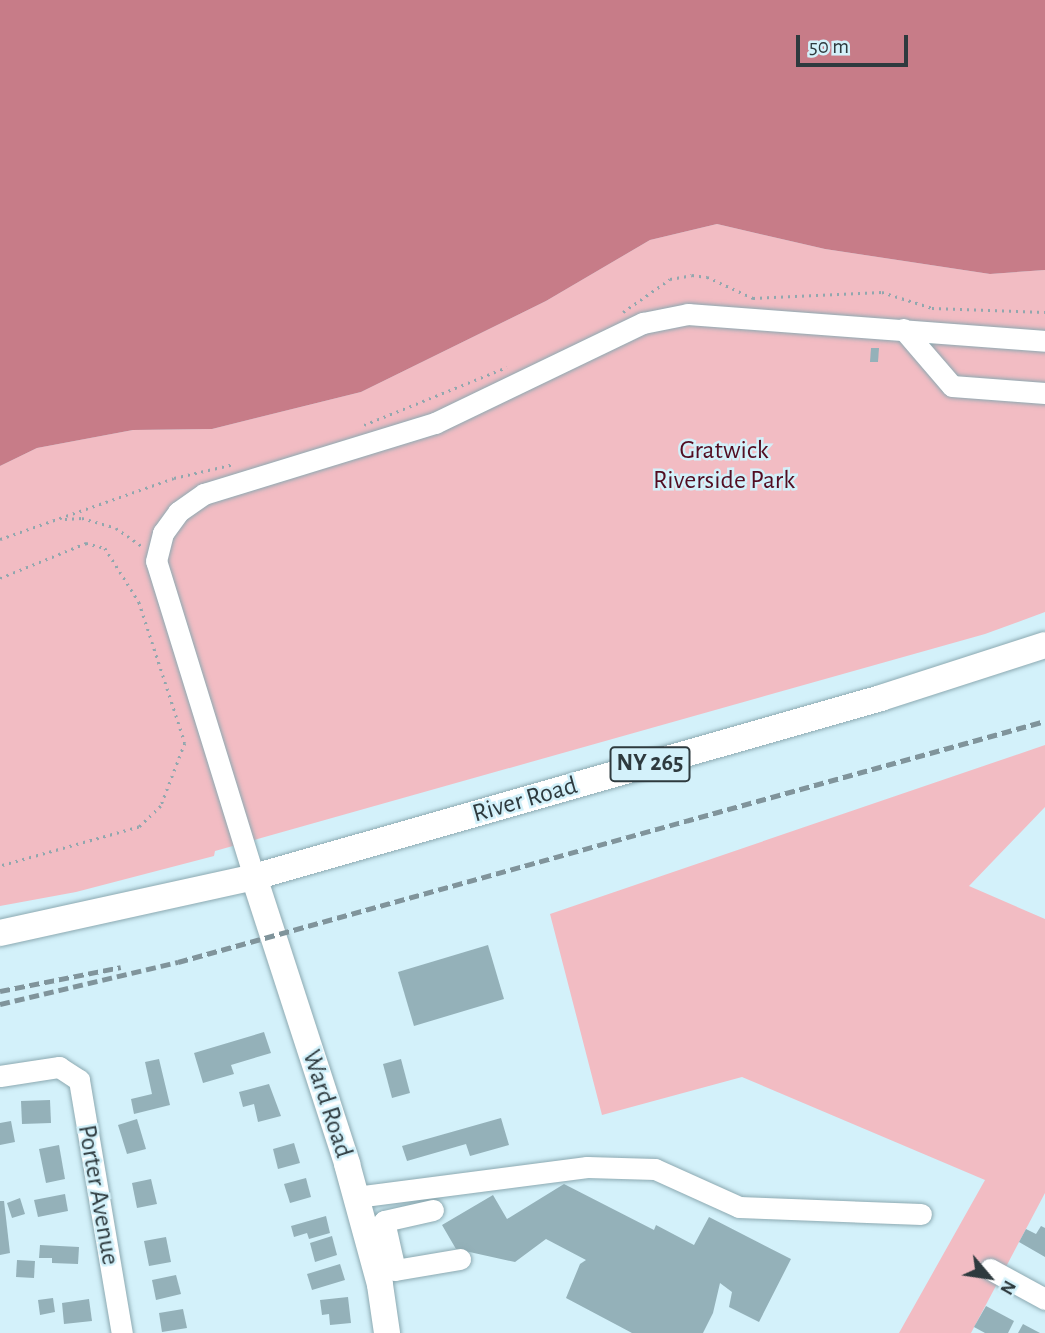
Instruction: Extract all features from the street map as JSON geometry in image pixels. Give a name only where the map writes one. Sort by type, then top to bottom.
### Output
[{"type":"main road","name":"River Road","points":[[0,933],[254,877],[881,698],[1045,645]]},
{"type":"main road","name":"Ward Road","points":[[254,877],[374,1223],[386,1272],[387,1333]]},
{"type":"street","points":[[254,877],[156,561],[163,533],[177,512],[204,494],[435,423],[643,323],[688,313],[1045,341]]},
{"type":"street","points":[[903,329],[953,386],[1045,393]]},
{"type":"street","name":"Porter Avenue","points":[[0,1076],[59,1066],[79,1080],[122,1333]]},
{"type":"street","points":[[366,1196],[587,1167],[655,1169],[739,1207],[921,1214]]},
{"type":"street","points":[[374,1223],[433,1210]]},
{"type":"street","points":[[386,1272],[460,1259]]},
{"type":"street","points":[[990,1269],[1045,1299]]},
{"type":"path","points":[[59,520],[82,518],[116,528],[156,561]]},
{"type":"path","points":[[0,578],[86,543],[105,548],[139,601],[184,743],[161,806],[139,827],[0,866]]},
{"type":"green space","name":"Gratwick Riverside Park","points":[[717,224],[825,249],[990,274],[1045,270],[1045,612],[985,634],[215,851],[214,856],[76,892],[0,906],[0,466],[37,448],[133,430],[212,429],[361,392],[546,301],[650,240]]},
{"type":"green space","points":[[1045,745],[1045,807],[969,886],[1045,919],[1045,1193],[971,1333],[899,1333],[985,1180],[742,1077],[602,1115],[550,914]]},
{"type":"shaded area","points":[[0,0],[1045,0],[1045,270],[990,274],[825,249],[717,224],[650,240],[546,301],[361,392],[212,429],[133,430],[37,448],[0,466]]},
{"type":"building","points":[[871,348],[879,348],[878,362],[870,362]]},
{"type":"building","points":[[488,945],[504,999],[414,1026],[398,972]]},
{"type":"building","points":[[264,1032],[271,1053],[231,1065],[234,1074],[203,1083],[194,1053]]},
{"type":"building","points":[[159,1059],[170,1105],[134,1114],[131,1099],[152,1094],[145,1062]]},
{"type":"building","points":[[401,1059],[410,1093],[392,1098],[383,1064]]},
{"type":"building","points":[[269,1084],[281,1116],[258,1122],[254,1104],[243,1107],[239,1092]]},
{"type":"building","points":[[50,1100],[51,1123],[22,1124],[21,1101]]},
{"type":"building","points":[[501,1118],[509,1145],[470,1156],[466,1144],[407,1161],[402,1146]]},
{"type":"building","points":[[137,1119],[146,1149],[127,1154],[118,1125]]},
{"type":"building","points":[[11,1121],[15,1142],[0,1145],[0,1123]]},
{"type":"building","points":[[294,1143],[300,1163],[278,1169],[273,1149]]},
{"type":"building","points":[[59,1145],[65,1179],[46,1183],[39,1149]]},
{"type":"building","points":[[306,1178],[311,1197],[290,1203],[284,1184]]},
{"type":"building","points":[[151,1179],[157,1204],[137,1208],[132,1183]]},
{"type":"building","points":[[564,1184],[654,1230],[656,1225],[694,1245],[709,1217],[791,1259],[759,1322],[729,1307],[732,1292],[720,1283],[713,1313],[703,1333],[632,1333],[566,1298],[580,1264],[586,1260],[546,1239],[515,1262],[456,1249],[442,1225],[493,1195],[507,1219]]},
{"type":"building","points":[[65,1194],[68,1211],[38,1217],[34,1200]]},
{"type":"building","points":[[20,1198],[25,1214],[12,1218],[7,1203]]},
{"type":"building","points":[[0,1201],[4,1201],[10,1253],[0,1255]]},
{"type":"building","points":[[326,1216],[330,1233],[309,1239],[307,1233],[294,1237],[291,1226]]},
{"type":"building","points":[[1041,1226],[1045,1228],[1045,1257],[1019,1242],[1026,1229],[1036,1234]]},
{"type":"building","points":[[332,1236],[337,1255],[315,1262],[310,1243]]},
{"type":"building","points":[[166,1237],[171,1262],[149,1266],[144,1241]]},
{"type":"building","points":[[40,1245],[79,1247],[78,1264],[52,1263],[52,1258],[39,1258]]},
{"type":"building","points":[[17,1260],[35,1261],[34,1278],[16,1277]]},
{"type":"building","points":[[340,1264],[345,1280],[312,1290],[307,1274]]},
{"type":"building","points":[[176,1275],[181,1294],[156,1300],[152,1280]]},
{"type":"building","points":[[348,1297],[351,1323],[330,1325],[329,1314],[322,1315],[320,1300]]},
{"type":"building","points":[[53,1298],[55,1312],[40,1315],[38,1300]]},
{"type":"building","points":[[89,1299],[92,1321],[64,1324],[62,1303]]},
{"type":"building","points":[[986,1306],[1014,1321],[1008,1333],[985,1333],[974,1327]]},
{"type":"building","points":[[183,1309],[187,1328],[162,1332],[159,1313]]},
{"type":"building","points":[[1023,1324],[1040,1333],[1018,1333]]},
{"type":"railway","points":[[0,1004],[178,962],[1045,721]]},
{"type":"railway","points":[[0,991],[121,967]]}]
